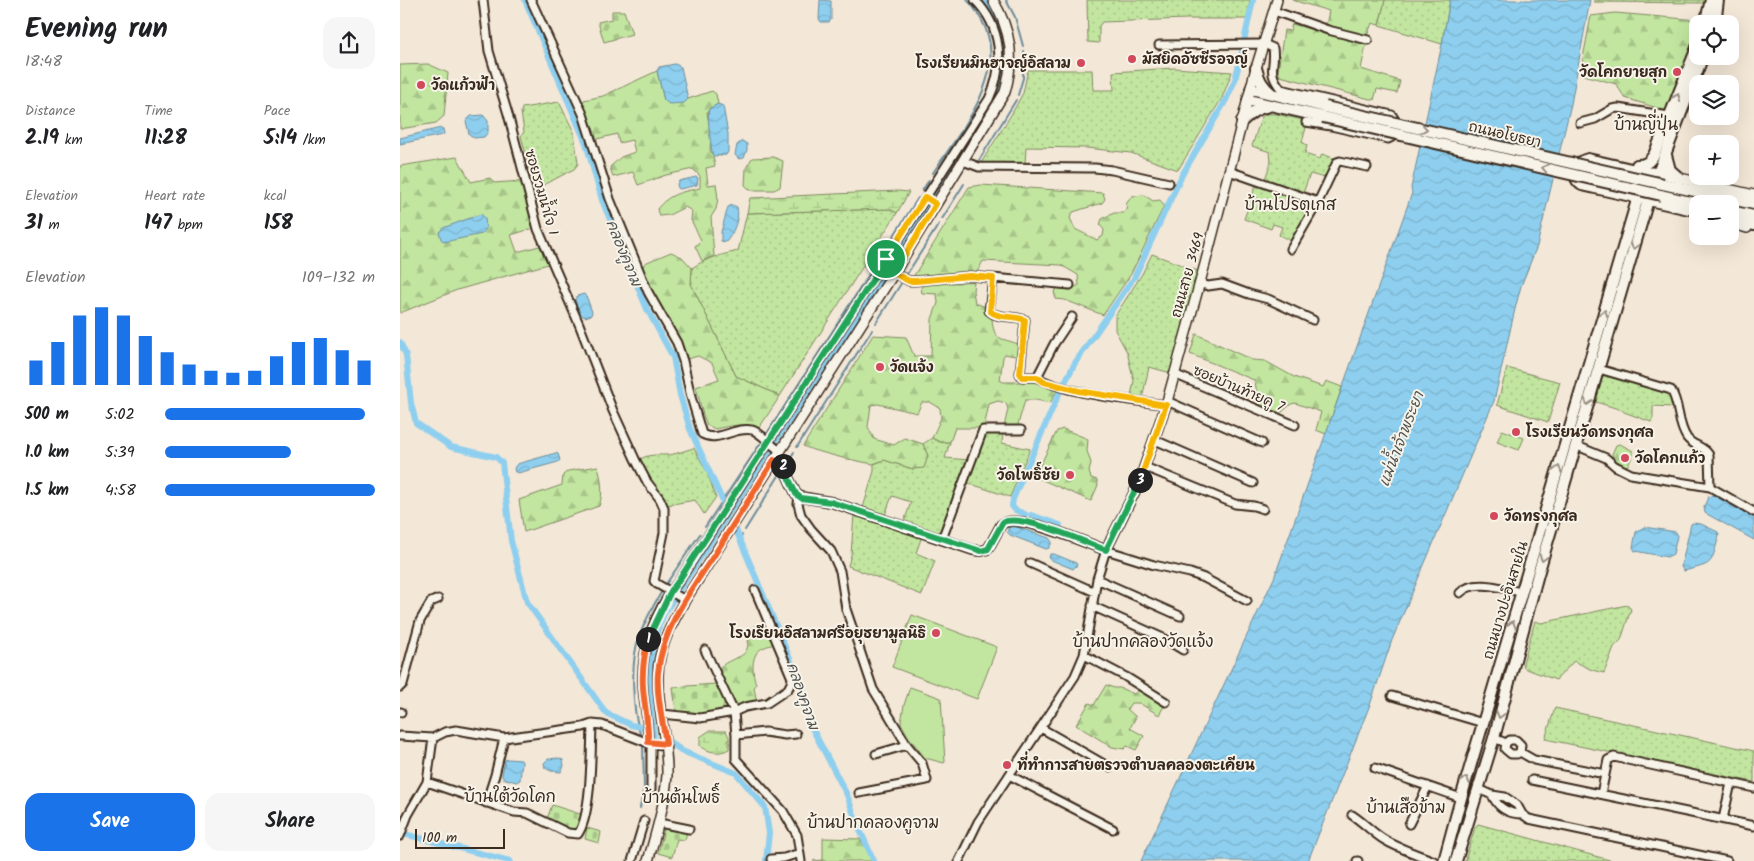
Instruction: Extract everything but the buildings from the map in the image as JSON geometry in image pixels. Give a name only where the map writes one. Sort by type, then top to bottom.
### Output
[{"type":"main road","points":[[1707,15],[1711,0]]},
{"type":"main road","points":[[1716,15],[1718,0]]},
{"type":"main road","points":[[1637,165],[1644,165],[1650,162],[1654,155],[1690,65]]},
{"type":"main road","points":[[1658,173],[1700,65]]},
{"type":"main road","points":[[1256,68],[1259,80],[1272,94]]},
{"type":"main road","name":"ถนนอโยธยา","points":[[1250,89],[1272,94],[1324,112]]},
{"type":"main road","name":"ถนนอโยธยา","points":[[1248,100],[1270,105],[1324,112],[1662,190],[1754,204]]},
{"type":"main road","points":[[1242,122],[1252,112],[1270,105]]},
{"type":"main road","points":[[1642,201],[1625,200],[1580,190],[1571,181],[1569,169],[1576,158],[1588,154],[1637,165],[1658,173]]},
{"type":"main road","points":[[1666,154],[1670,170],[1679,178]]},
{"type":"main road","points":[[1658,173],[1644,172],[1588,159],[1579,162],[1575,170],[1576,179],[1582,185],[1642,201],[1689,209]]},
{"type":"main road","name":"ถนนอโยธยา","points":[[1662,190],[1689,200]]},
{"type":"main road","points":[[1625,200],[1637,219],[1656,209],[1663,208]]},
{"type":"main road","name":"ถนนบางปะอินสายใน","points":[[1456,861],[1494,738],[1598,369],[1642,201]]},
{"type":"main road","points":[[1739,213],[1754,216]]},
{"type":"main road","name":"ถนนบางปะอินสายใน","points":[[1444,861],[1521,592],[1637,219]]},
{"type":"main road","points":[[1739,221],[1754,225]]},
{"type":"main road","points":[[1492,692],[1505,696]]},
{"type":"street","name":"ซอยรวมน้ำใจ 1","points":[[483,0],[489,51],[508,114],[538,230],[579,324],[613,411],[647,482],[664,508],[664,533],[654,580],[657,584],[671,591]]},
{"type":"street","points":[[531,0],[583,114],[610,200],[648,292],[677,343],[702,434],[707,437],[714,437],[752,430],[759,433],[778,450]]},
{"type":"street","points":[[651,789],[643,665],[647,640],[653,624],[671,591],[989,99],[994,88],[999,60],[999,45],[995,30],[988,16],[975,0]]},
{"type":"street","points":[[648,861],[659,823],[666,788],[666,744],[658,693],[658,674],[660,658],[670,628],[683,599],[894,273],[934,203],[1000,102],[1008,81],[1010,65],[1008,31],[993,0]]},
{"type":"street","name":"ถนนสาย 3469","points":[[1106,550],[1145,467],[1167,403],[1199,283],[1206,264],[1250,89],[1277,0]]},
{"type":"street","points":[[1274,11],[1328,30],[1368,40]]},
{"type":"street","points":[[1159,45],[1264,44],[1274,48],[1272,73],[1281,88],[1392,115],[1395,120],[1392,137],[1388,139],[1306,122]]},
{"type":"street","points":[[1580,123],[1595,120],[1612,109],[1618,108],[1669,116]]},
{"type":"street","points":[[963,161],[978,167],[1095,168],[1168,182]]},
{"type":"street","points":[[1291,250],[1318,202],[1337,162],[1367,167]]},
{"type":"street","points":[[1229,171],[1318,202]]},
{"type":"street","points":[[1658,173],[1754,195]]},
{"type":"street","points":[[926,197],[934,203]]},
{"type":"street","points":[[1642,201],[1689,214]]},
{"type":"street","points":[[1739,226],[1754,230]]},
{"type":"street","points":[[894,273],[909,281],[970,276],[1070,285]]},
{"type":"street","points":[[993,278],[990,311],[993,314],[1025,320],[1020,374],[1022,377],[1037,377],[1044,382],[1079,391],[1167,403],[1262,443]]},
{"type":"street","points":[[1199,283],[1208,286],[1222,284],[1249,294],[1268,298],[1313,320]]},
{"type":"street","points":[[1037,377],[1054,344],[1072,317]]},
{"type":"street","points":[[1598,369],[1671,390],[1675,396],[1681,425],[1687,438],[1692,443],[1706,450],[1709,455],[1710,487]]},
{"type":"street","name":"ซอยบ้านท้ายคู 7","points":[[1174,374],[1295,425]]},
{"type":"street","points":[[942,539],[983,430],[1021,430]]},
{"type":"street","points":[[1155,440],[1253,483]]},
{"type":"street","points":[[1576,445],[1606,458],[1615,466],[1631,474],[1710,487],[1754,512]]},
{"type":"street","points":[[774,460],[783,466],[796,494],[799,496],[831,502],[973,550],[985,551],[991,545],[1003,522],[1013,520],[1034,524],[1154,565],[1197,575],[1247,602]]},
{"type":"street","points":[[1145,467],[1235,504],[1263,509]]},
{"type":"street","points":[[799,496],[798,504],[801,515],[831,551],[840,572],[846,609],[873,689],[907,745],[922,763],[926,780],[859,793]]},
{"type":"street","points":[[959,861],[978,822],[1075,676],[1084,655],[1097,579],[1106,550]]},
{"type":"street","points":[[1030,563],[1095,592]]},
{"type":"street","points":[[1097,579],[1180,616]]},
{"type":"street","points":[[1460,593],[1464,589],[1479,586],[1521,592]]},
{"type":"street","points":[[662,714],[700,718],[734,712],[745,707],[767,703],[788,689],[792,683],[792,678],[755,590]]},
{"type":"street","points":[[671,591],[683,599]]},
{"type":"street","points":[[400,687],[403,684],[420,622],[431,602],[438,599]]},
{"type":"street","points":[[1092,606],[1163,638],[1183,650]]},
{"type":"street","points":[[705,650],[734,712],[736,759],[782,811],[797,835],[801,861]]},
{"type":"street","points":[[1084,655],[1126,677],[1166,702]]},
{"type":"street","points":[[1392,696],[1483,723]]},
{"type":"street","points":[[427,782],[514,812],[527,813],[568,833],[578,834],[583,823],[590,783],[592,724]]},
{"type":"street","points":[[400,736],[433,738],[445,732],[456,730],[504,738],[583,727],[592,724],[602,725],[649,743],[666,744]]},
{"type":"street","points":[[1041,728],[1109,767]]},
{"type":"street","points":[[736,735],[765,732],[785,735],[796,734]]},
{"type":"street","points":[[400,836],[406,820],[427,782],[433,738]]},
{"type":"street","points":[[486,802],[496,774],[504,738]]},
{"type":"street","points":[[1494,738],[1506,743],[1510,740],[1516,740],[1521,745],[1520,752],[1534,760],[1605,774]]},
{"type":"street","points":[[876,754],[907,745]]},
{"type":"street","points":[[1601,794],[1608,760],[1614,757],[1754,788]]},
{"type":"street","points":[[1375,768],[1461,798]]},
{"type":"street","points":[[1009,776],[1113,829]]},
{"type":"street","points":[[1532,780],[1754,826]]},
{"type":"street","points":[[1723,819],[1731,783]]},
{"type":"street","points":[[1409,824],[1428,786]]},
{"type":"street","points":[[1478,789],[1492,796],[1496,804],[1511,814],[1522,814],[1529,819],[1727,861]]},
{"type":"street","points":[[1352,815],[1381,838],[1434,861]]},
{"type":"street","points":[[632,861],[644,821]]},
{"type":"street","points":[[659,823],[689,829]]},
{"type":"street","points":[[771,859],[784,858],[800,853]]},
{"type":"green space","points":[[1087,0],[1250,0],[1247,19],[1102,22],[1099,26],[1099,43],[1088,42]]},
{"type":"green space","points":[[1292,0],[1385,0],[1379,25],[1372,23],[1367,36],[1326,25],[1329,11]]},
{"type":"green space","points":[[1385,0],[1450,0],[1442,44],[1379,25]]},
{"type":"green space","points":[[1594,0],[1706,0],[1706,3],[1594,2]]},
{"type":"green space","points":[[612,11],[624,11],[632,34],[604,42],[598,22],[612,19]]},
{"type":"green space","points":[[1615,13],[1689,19],[1689,52],[1667,111],[1625,98],[1616,84],[1580,74],[1591,16]]},
{"type":"green space","points":[[1292,24],[1366,45],[1361,69],[1400,81],[1397,93],[1377,89],[1374,100],[1280,76],[1278,71],[1284,30],[1290,31]]},
{"type":"green space","points":[[428,64],[448,73],[444,116],[436,123],[400,129],[400,65]]},
{"type":"green space","points":[[1174,68],[1232,72],[1222,98],[1178,170],[1131,153],[1087,148],[1026,147],[1025,164],[981,163],[1023,93],[1028,70],[1092,70],[1093,90],[1114,90],[1113,72]]},
{"type":"green space","points":[[657,71],[664,100],[684,103],[688,99],[712,91],[716,94],[718,104],[709,109],[707,113],[711,135],[710,150],[715,166],[706,168],[708,185],[716,184],[718,199],[716,209],[711,217],[714,256],[702,261],[695,246],[701,240],[691,220],[692,211],[685,207],[669,215],[659,216],[657,209],[666,200],[681,192],[700,188],[700,176],[693,169],[666,175],[638,185],[633,172],[613,177],[610,167],[621,157],[635,152],[632,140],[619,143],[617,134],[597,139],[582,103],[584,100],[603,96]]},
{"type":"green space","points":[[559,102],[574,132],[578,164],[574,169],[535,189],[521,136],[524,132],[522,108]]},
{"type":"green space","points":[[1266,114],[1276,114],[1303,120],[1303,123],[1307,124],[1302,142],[1307,145],[1305,154],[1320,159],[1322,154],[1336,159],[1328,179],[1310,174],[1303,193],[1265,179],[1271,162],[1270,152],[1252,146],[1261,118]]},
{"type":"green space","points":[[457,157],[471,182],[490,178],[494,183],[522,181],[537,227],[511,235],[517,252],[543,245],[548,264],[457,290],[400,313],[400,166]]},
{"type":"green space","points":[[773,157],[783,161],[780,187],[774,190],[750,190],[745,185],[746,168],[752,158]]},
{"type":"green space","points":[[1257,182],[1313,204],[1313,209],[1293,242],[1279,235],[1282,227],[1273,224],[1271,229],[1244,219]]},
{"type":"green space","points":[[981,185],[1103,193],[1105,199],[1102,203],[1073,212],[1070,218],[1075,229],[1097,240],[1103,236],[1104,230],[1100,225],[1102,219],[1114,213],[1124,213],[1128,208],[1126,204],[1132,196],[1144,195],[1153,201],[1160,200],[1164,206],[1131,274],[1103,315],[1065,300],[1056,299],[1054,292],[1058,288],[1070,290],[1079,285],[1078,275],[1061,265],[983,261],[976,274],[913,277],[969,187]]},
{"type":"green space","points":[[909,192],[897,213],[890,209],[747,213],[750,198]]},
{"type":"green space","points":[[890,209],[897,213],[780,396],[736,376],[691,284],[692,268],[708,259],[738,251],[747,213]]},
{"type":"green space","points":[[671,252],[682,257],[692,268],[691,284],[736,376],[780,396],[759,428],[742,425],[715,429],[707,425],[696,387],[719,379],[712,363],[698,356],[687,359],[642,268],[645,263]]},
{"type":"green space","points":[[1152,254],[1198,271],[1171,373],[1149,367],[1142,399],[1131,396],[1134,381],[1127,352],[1115,330],[1115,316],[1142,274]]},
{"type":"green space","points":[[974,281],[975,303],[986,307],[987,314],[992,319],[996,335],[1018,344],[1020,348],[1019,354],[1015,356],[1005,354],[1003,357],[1000,380],[1003,382],[1038,382],[1058,389],[1050,403],[1025,400],[1017,428],[1004,427],[1008,409],[1006,403],[998,401],[989,404],[984,428],[955,428],[950,442],[940,442],[932,438],[941,418],[940,408],[930,402],[922,402],[917,413],[878,404],[871,405],[868,427],[874,439],[894,445],[905,438],[923,444],[928,456],[924,468],[913,469],[884,460],[873,464],[843,458],[803,446],[873,335],[906,337],[914,356],[931,356],[932,319],[938,303],[937,294],[922,293],[921,288],[924,283]]},
{"type":"green space","points":[[1196,334],[1252,360],[1265,361],[1294,377],[1323,387],[1326,381],[1342,387],[1326,434],[1316,430],[1321,412],[1295,403],[1282,412],[1258,407],[1254,380],[1190,354]]},
{"type":"green space","points":[[1507,368],[1560,382],[1548,422],[1497,405]]},
{"type":"green space","points":[[1606,373],[1669,391],[1675,405],[1673,407],[1653,406],[1651,422],[1596,402],[1603,375]]},
{"type":"green space","points":[[1063,429],[1088,439],[1087,451],[1091,463],[1089,472],[1091,478],[1097,480],[1098,485],[1091,501],[1038,478],[1037,472],[1057,431]]},
{"type":"green space","points":[[1502,430],[1524,438],[1519,450],[1497,442]]},
{"type":"green space","points":[[988,433],[1003,433],[1002,443],[1030,449],[1010,497],[968,483],[985,435]]},
{"type":"green space","points":[[932,438],[940,442],[950,442],[945,458],[969,460],[943,533],[904,522],[911,502],[892,496],[885,515],[863,508],[874,471],[874,464],[884,460],[913,469],[928,456],[923,444]]},
{"type":"green space","points":[[1620,444],[1633,451],[1628,465],[1625,466],[1613,458],[1612,454],[1616,445]]},
{"type":"green space","points":[[694,448],[707,472],[716,497],[704,514],[695,500],[667,505],[649,479],[639,460],[649,456],[673,454]]},
{"type":"green space","points":[[598,466],[602,491],[599,506],[524,532],[519,500],[562,485],[563,475],[568,471]]},
{"type":"green space","points":[[854,514],[922,536],[916,553],[935,561],[922,595],[848,566],[851,555]]},
{"type":"green space","points":[[1627,605],[1631,609],[1621,640],[1614,647],[1604,673],[1592,670],[1574,661],[1556,680],[1524,668],[1523,663],[1535,621],[1541,623]]},
{"type":"green space","points":[[912,615],[997,647],[977,699],[892,667]]},
{"type":"green space","points":[[754,626],[769,628],[774,644],[759,650],[753,661],[756,684],[754,688],[757,702],[736,708],[724,685],[719,668],[745,653],[748,631]]},
{"type":"green space","points":[[716,684],[730,710],[702,715],[676,712],[673,687]]},
{"type":"green space","points":[[1106,685],[1134,694],[1139,690],[1164,706],[1159,715],[1139,703],[1131,703],[1127,709],[1136,717],[1130,728],[1144,736],[1136,750],[1127,746],[1124,749],[1112,747],[1076,725],[1089,703],[1094,705]]},
{"type":"green space","points":[[910,687],[941,698],[944,763],[925,758],[908,736],[901,723]]},
{"type":"green space","points":[[1555,708],[1754,751],[1754,782],[1545,739]]},
{"type":"green space","points":[[709,731],[726,731],[729,737],[729,749],[714,752],[700,746],[700,737]]},
{"type":"green space","points":[[552,805],[583,815],[577,831],[569,831],[547,819]]},
{"type":"green space","points":[[1478,824],[1613,861],[1465,861],[1475,827]]},
{"type":"green space","points":[[665,826],[687,831],[685,840],[677,839],[672,857],[658,853]]},
{"type":"green space","points":[[587,828],[601,832],[599,843],[585,839]]},
{"type":"green space","points":[[823,838],[860,839],[872,861],[813,861],[823,860]]},
{"type":"water","points":[[820,0],[831,1],[831,20],[829,22],[821,22],[819,19]]},
{"type":"water","name":"แม่น้ำเจ้าพระยา","points":[[1450,0],[1590,0],[1571,104],[1537,246],[1521,286],[1515,309],[1494,401],[1392,640],[1371,702],[1308,861],[1141,861],[1274,578],[1412,193],[1411,188]]},
{"type":"water","points":[[675,64],[681,67],[688,99],[684,103],[669,104],[664,100],[657,71],[659,67]]},
{"type":"water","points":[[718,104],[723,106],[728,134],[728,152],[726,155],[713,156],[709,109]]},
{"type":"water","points":[[483,115],[488,121],[488,132],[484,137],[474,138],[469,134],[466,121],[471,116]]},
{"type":"water","points":[[441,128],[444,134],[442,135],[400,144],[400,138]]},
{"type":"water","points":[[742,141],[747,144],[747,150],[744,158],[739,159],[735,155],[737,145]]},
{"type":"water","points":[[698,178],[697,185],[678,188],[677,184],[679,181]]},
{"type":"water","points":[[732,205],[737,207],[738,211],[735,226],[726,242],[721,241],[721,232],[728,207]]},
{"type":"water","points":[[481,214],[485,218],[486,229],[482,234],[444,242],[441,239],[439,232],[443,228]]},
{"type":"water","points":[[584,294],[592,312],[591,315],[585,317],[580,314],[575,300],[577,296]]},
{"type":"water","points":[[556,453],[560,460],[558,462],[518,473],[515,472],[514,468],[517,464]]},
{"type":"water","points":[[1713,495],[1754,518],[1754,540],[1705,513],[1704,507],[1708,497]]},
{"type":"water","points":[[1691,524],[1701,524],[1718,532],[1719,536],[1710,562],[1684,571],[1681,567]]},
{"type":"water","points":[[1014,526],[1049,538],[1052,542],[1049,548],[1046,549],[1010,535],[1007,532],[1009,527]]},
{"type":"water","points":[[1644,527],[1676,532],[1677,536],[1673,554],[1667,557],[1635,551],[1633,547],[1636,532]]},
{"type":"water","points":[[1050,554],[1054,554],[1077,565],[1073,569],[1049,559]]},
{"type":"water","points":[[558,758],[563,760],[564,766],[561,772],[545,768],[544,763],[548,759]]},
{"type":"water","points":[[505,760],[521,760],[522,762],[520,780],[516,782],[503,778]]},
{"type":"waterway","name":"คลองคูจาม","points":[[525,0],[586,143],[602,200],[647,309],[673,357],[680,395],[690,429],[724,504]]},
{"type":"waterway","points":[[933,173],[969,119],[987,80],[991,59],[989,39],[981,19],[967,0]]},
{"type":"waterway","points":[[985,0],[998,23],[1005,48],[1004,75],[996,100]]},
{"type":"waterway","points":[[1006,0],[1015,17],[1023,46]]},
{"type":"waterway","points":[[1244,41],[1253,0]]},
{"type":"waterway","points":[[1134,278],[1182,175],[1226,100],[1235,80],[1243,47]]},
{"type":"waterway","points":[[1018,95],[1023,78],[1024,51]]},
{"type":"waterway","points":[[978,162],[1016,100]]},
{"type":"waterway","points":[[654,740],[649,690],[650,660],[653,645],[665,612],[969,142]]},
{"type":"waterway","points":[[922,191],[929,180]]},
{"type":"waterway","points":[[942,219],[964,184]]},
{"type":"waterway","points":[[766,435],[918,198]]},
{"type":"waterway","points":[[905,277],[939,224]]},
{"type":"waterway","points":[[876,323],[902,282]]},
{"type":"waterway","points":[[1064,384],[1075,363],[1131,282]]},
{"type":"waterway","points":[[797,447],[872,330]]},
{"type":"waterway","points":[[400,342],[406,355],[411,403],[416,423],[451,447],[496,457],[502,463],[511,541],[527,602],[606,713],[631,725],[641,727]]},
{"type":"waterway","points":[[1025,514],[1015,510],[1012,506],[1013,499],[1061,389]]},
{"type":"waterway","points":[[705,527],[760,444]]},
{"type":"waterway","points":[[787,464],[794,452]]},
{"type":"waterway","points":[[745,530],[780,474]]},
{"type":"waterway","points":[[1031,515],[1060,525]]},
{"type":"waterway","name":"คลองคูจาม","points":[[736,530],[803,690],[812,728],[847,795],[858,826],[874,861]]},
{"type":"waterway","points":[[666,584],[700,534]]},
{"type":"waterway","points":[[641,737],[634,700],[634,660],[641,631],[662,591]]},
{"type":"waterway","points":[[670,742],[682,751],[736,773],[765,807],[769,833],[766,861]]},
{"type":"waterway","points":[[640,808],[644,787],[643,745]]},
{"type":"waterway","points":[[400,833],[510,861]]},
{"type":"place","name":"มัสยิดอัซซีรอจญ์","points":[[1132,59]]},
{"type":"place","name":"โรงเรียนมินฮาจญ์อิสลาม","points":[[1081,63]]},
{"type":"place","name":"วัดโคกยายสุก","points":[[1677,72]]},
{"type":"place","name":"วัดแก้วฟ้า","points":[[421,85]]},
{"type":"place","name":"วัดแจ้ง","points":[[880,367]]},
{"type":"place","name":"โรงเรียนวัดทรงกุศล","points":[[1516,432]]},
{"type":"place","name":"วัดโคกแก้ว","points":[[1625,458]]},
{"type":"place","name":"วัดโพธิ์ชัย","points":[[1070,475]]},
{"type":"place","name":"วัดทรงกุศล","points":[[1494,516]]},
{"type":"place","name":"โรงเรียนอิสลามศรีอยุธยามูลนิธิ","points":[[936,633]]},
{"type":"place","name":"ที่ทำการสายตรวจตำบลคลองตะเคียน","points":[[1007,765]]},
{"type":"district","name":"บ้านญี่ปุ่น","points":[[1646,124]]},
{"type":"district","name":"บ้านโปรตุเกส","points":[[1290,204]]},
{"type":"district","name":"บ้านปากคลองวัดแจ้ง","points":[[1143,641]]},
{"type":"district","name":"บ้านใต้วัดโคก","points":[[510,796]]},
{"type":"district","name":"บ้านต้นโพธิ์","points":[[681,797]]},
{"type":"district","name":"บ้านเสือข้าม","points":[[1406,807]]},
{"type":"district","name":"บ้านปากคลองคูจาม","points":[[873,822]]},
{"type":"route","points":[[925,197],[936,204],[894,273],[909,281],[970,276],[993,278],[990,311],[993,314],[1025,320],[1020,374],[1022,377],[1037,377],[1044,382],[1079,391],[1166,405],[1138,485],[1106,550],[1025,521],[1007,520],[1001,525],[988,549],[981,551],[973,550],[831,502],[801,498],[796,494],[783,466],[774,460],[685,600],[670,628],[660,658],[658,674],[658,693],[666,744],[651,744],[648,742],[643,665],[647,640],[653,624],[671,591],[886,259],[925,197]]}]
